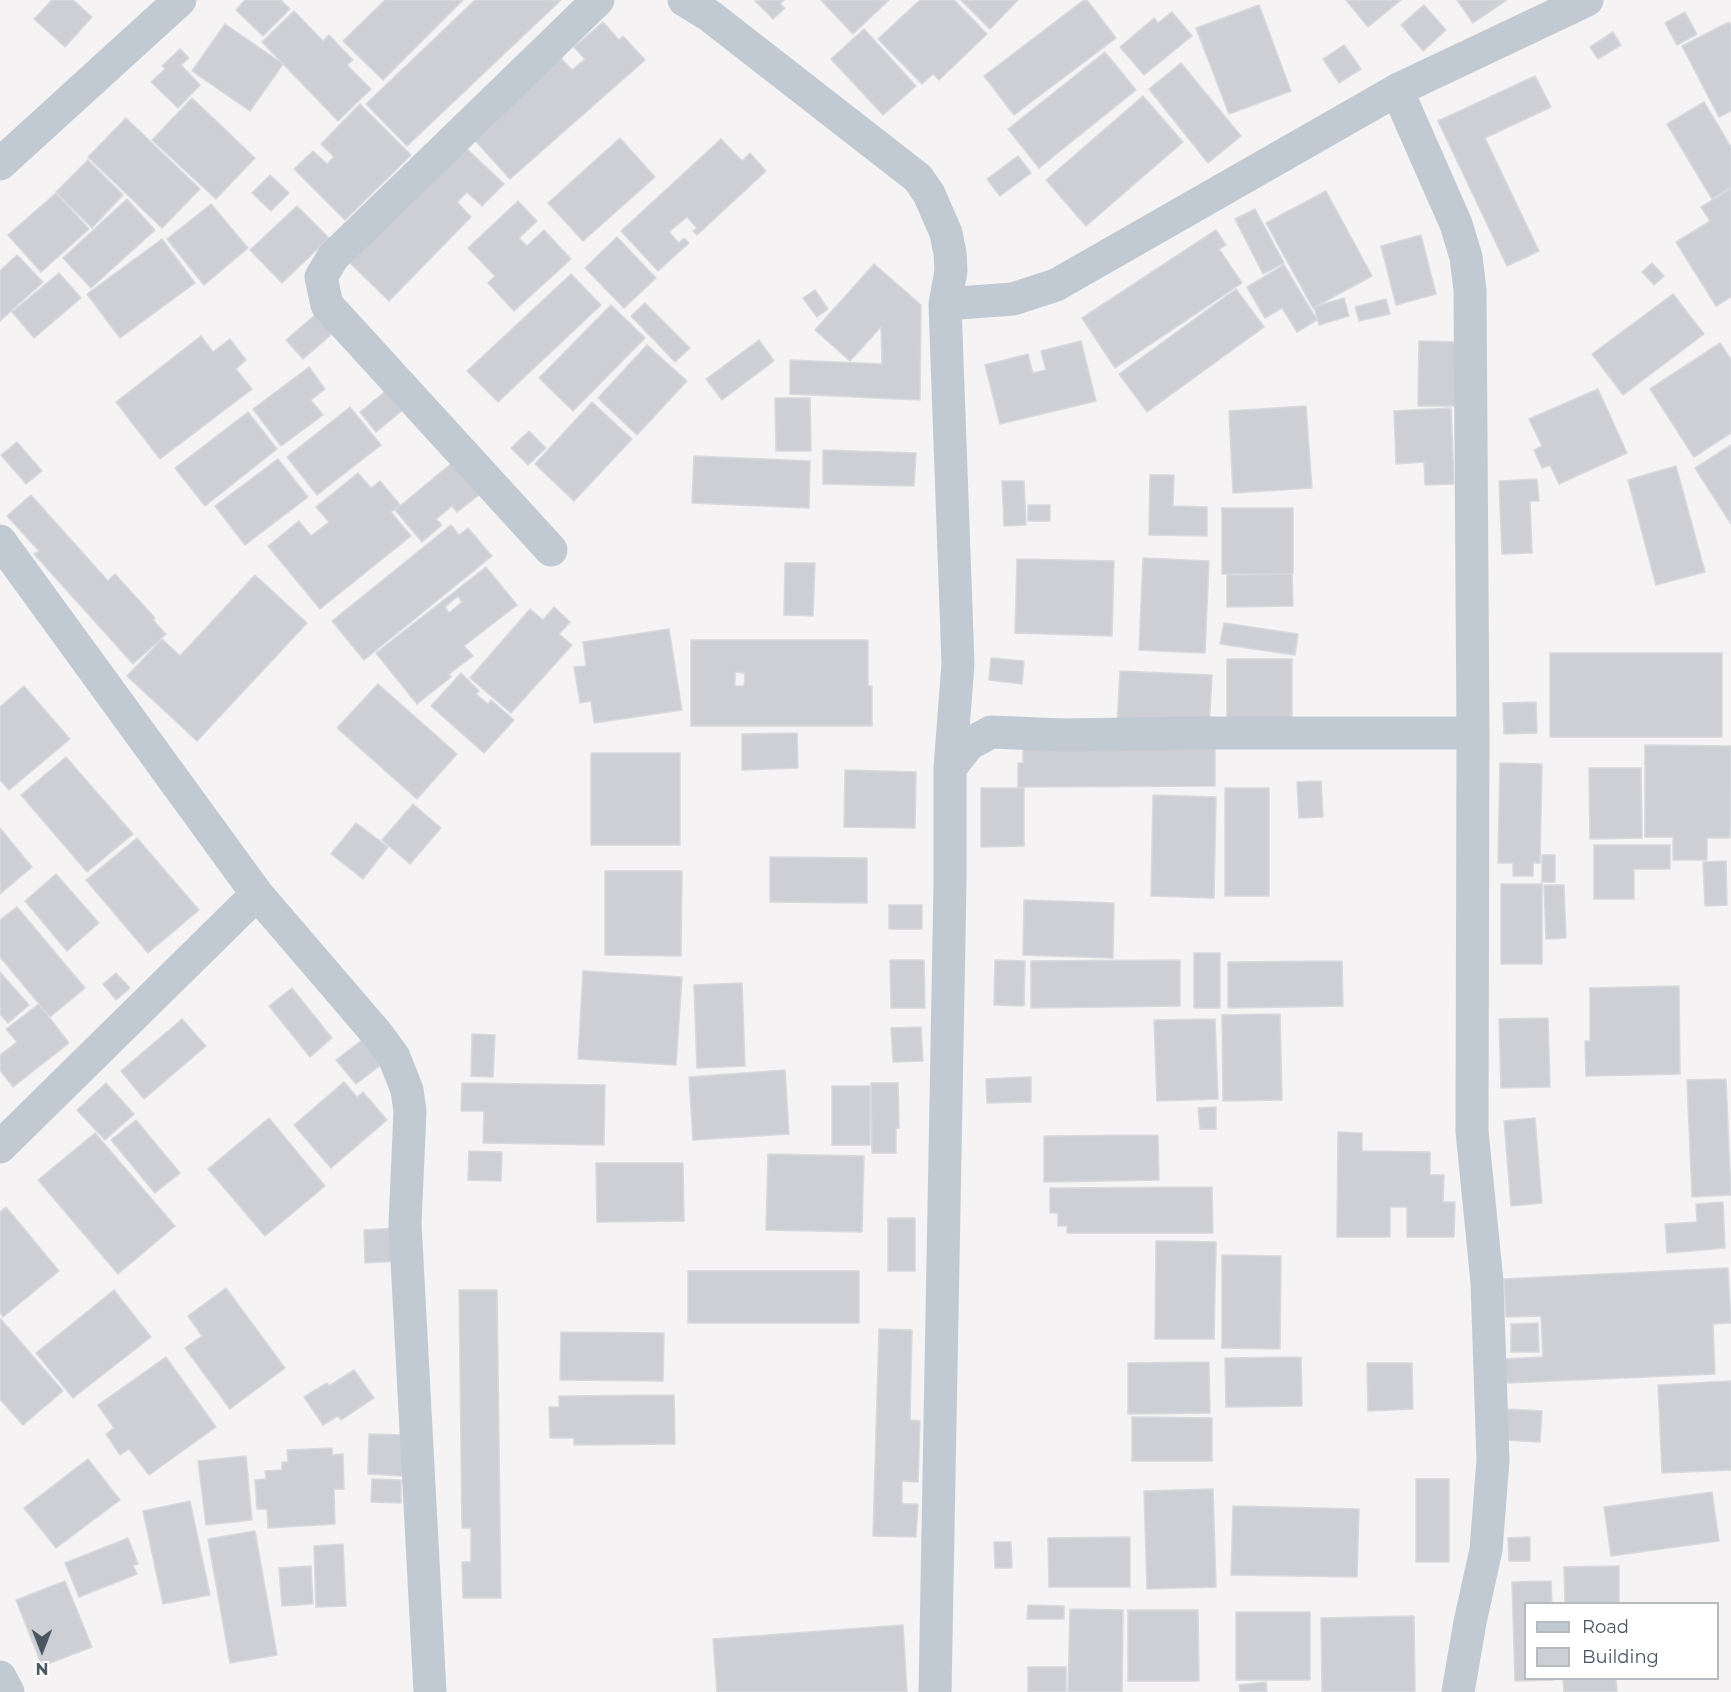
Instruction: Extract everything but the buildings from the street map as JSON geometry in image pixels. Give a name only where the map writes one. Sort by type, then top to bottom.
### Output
[{"type":"street","points":[[0,164],[180,0]]},
{"type":"street","points":[[551,550],[327,305],[321,277],[333,256],[598,0]]},
{"type":"street","points":[[684,0],[710,16],[918,178],[929,194],[946,233],[951,271],[945,304],[958,664],[950,768],[950,908],[935,1692]]},
{"type":"street","points":[[945,304],[1013,299],[1056,285],[1397,90],[1587,0]]},
{"type":"street","points":[[1397,90],[1456,224],[1466,256],[1470,290],[1473,733],[1472,1131],[1487,1281],[1493,1460],[1486,1550],[1458,1692]]},
{"type":"street","points":[[0,540],[257,894],[378,1035],[393,1057],[407,1090],[410,1112],[405,1223],[423,1690]]},
{"type":"street","points":[[950,768],[969,744],[991,732],[1063,735],[1473,733]]},
{"type":"street","points":[[0,1146],[257,894]]},
{"type":"street","points":[[0,1677],[8,1692]]}]
